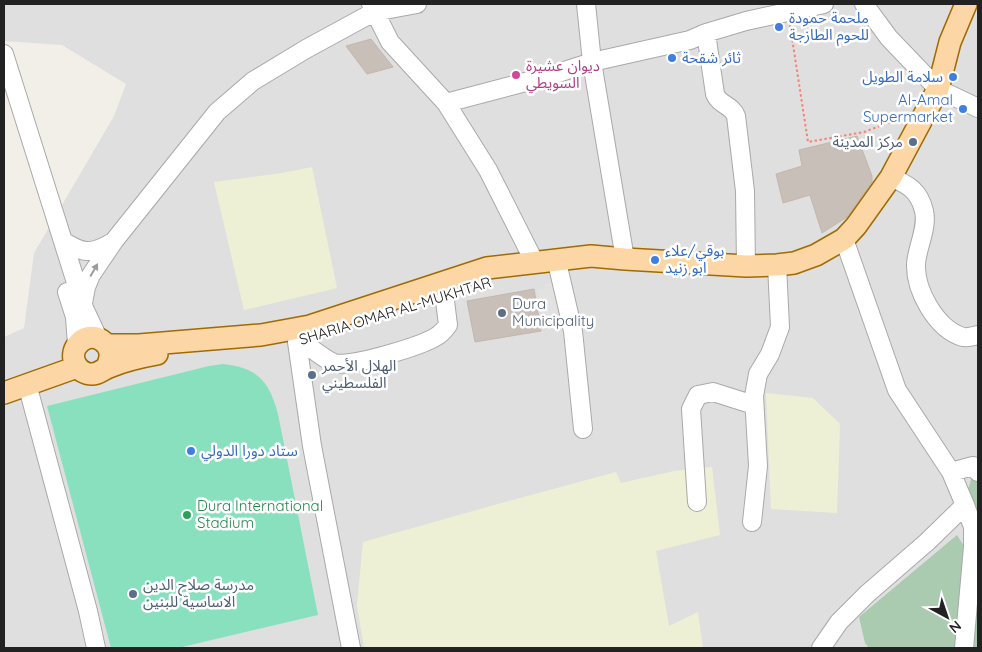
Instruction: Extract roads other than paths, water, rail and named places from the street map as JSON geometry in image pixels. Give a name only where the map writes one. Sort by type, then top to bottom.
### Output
[{"type":"main road","name":"SHARIA OMAR AL-MUKHTAR","points":[[103,342],[139,345],[285,332],[310,326],[487,268],[591,256],[746,266],[777,266],[794,263],[816,255],[844,238],[856,226],[891,177],[938,89],[950,42],[966,4]]},
{"type":"main road","name":"SHARIA OMAR AL-MUKHTAR","points":[[106,368],[134,359],[166,353],[272,346],[299,342],[481,282],[625,259]]},
{"type":"main road","points":[[4,393],[27,384],[76,354],[86,338],[103,342],[110,356],[106,368],[97,374],[91,374],[86,373],[76,354]]},
{"type":"main road","points":[[4,380],[76,354]]},
{"type":"street","points":[[83,303],[86,287],[91,275],[114,241],[217,112],[253,81],[373,8],[417,4]]},
{"type":"street","points":[[586,4],[592,62],[625,259]]},
{"type":"street","points":[[446,103],[552,75],[592,62],[690,40],[746,21],[824,4]]},
{"type":"street","points":[[864,4],[889,38],[938,89],[978,108]]},
{"type":"street","points":[[373,8],[390,42],[446,103],[488,170],[535,263]]},
{"type":"street","points":[[706,33],[715,94],[718,100],[732,108],[736,116],[745,191],[746,266]]},
{"type":"street","points":[[4,54],[83,303],[103,342]]},
{"type":"street","points":[[4,91],[75,317],[76,354]]},
{"type":"street","points":[[891,177],[911,186],[925,212],[916,263],[918,283],[928,306],[948,330],[965,337],[978,335]]},
{"type":"street","points":[[844,238],[897,390],[950,472],[973,527],[964,648]]},
{"type":"street","points":[[63,241],[74,248],[91,252],[114,241]]},
{"type":"street","points":[[752,522],[758,466],[754,396],[758,374],[770,354],[780,327],[777,266]]},
{"type":"street","points":[[559,271],[573,331],[583,429]]},
{"type":"street","points":[[299,342],[334,363],[367,359],[411,347],[438,336],[448,325],[444,293]]},
{"type":"street","points":[[299,342],[312,446],[351,648]]},
{"type":"street","points":[[27,384],[88,610],[96,648]]},
{"type":"street","points":[[697,502],[691,409],[698,395],[713,392],[754,405]]},
{"type":"street","points":[[950,472],[973,466],[978,472]]},
{"type":"street","points":[[821,648],[840,622],[867,594],[927,542],[965,505]]},
{"type":"place","name":"ملحمة حمودة للحوم الطازجة","points":[[779,27]]},
{"type":"place","name":"ثائر شقحة","points":[[672,58]]},
{"type":"place","name":"ديوان عشيرة السويطي","points":[[516,75]]},
{"type":"place","name":"سلامة الطويل","points":[[953,77]]},
{"type":"place","name":"Al-Amal Supermarket","points":[[963,109]]},
{"type":"place","name":"مركز المدينة","points":[[913,142]]},
{"type":"place","name":"بوقي/علاء ابو زنيد","points":[[655,260]]},
{"type":"place","name":"Dura Municipality","points":[[502,313]]},
{"type":"place","name":"الهلال الأحمر الفلسطيني","points":[[312,375]]},
{"type":"place","name":"ستاد دورا الدولي","points":[[191,451]]},
{"type":"place","name":"Dura International Stadium","points":[[187,515]]},
{"type":"place","name":"مدرسة صلاح الدين الاساسية للبنين","points":[[133,594]]}]
